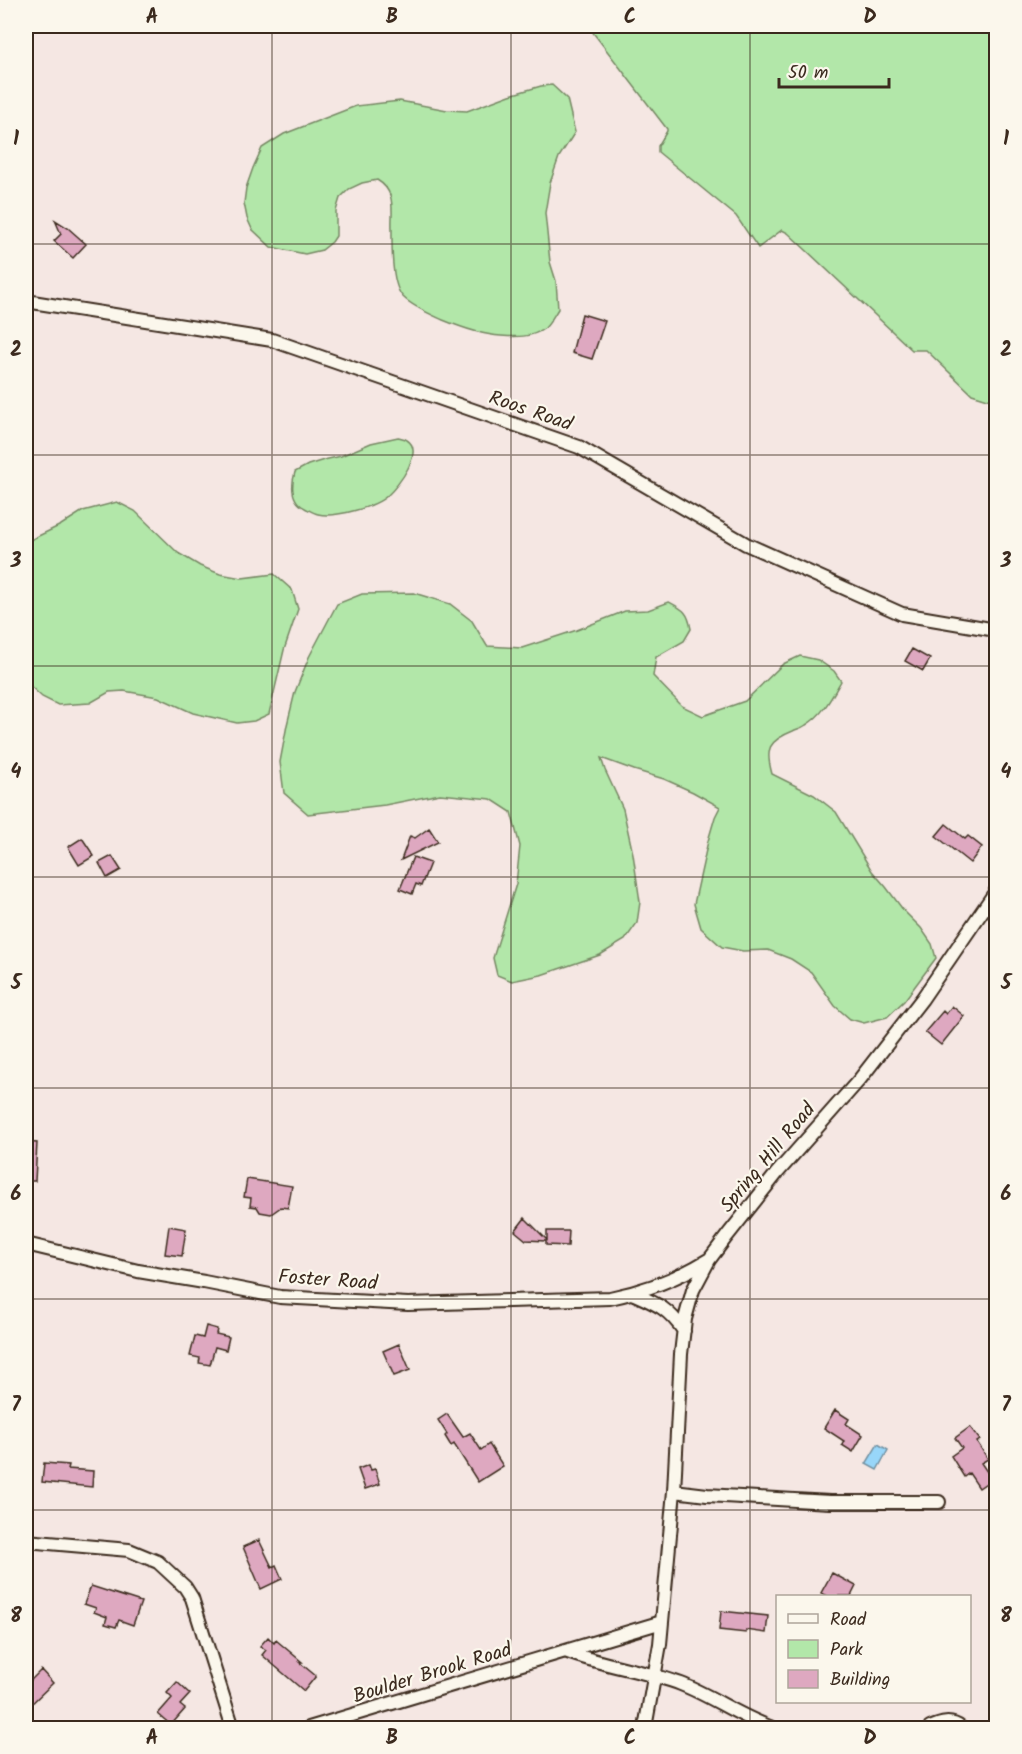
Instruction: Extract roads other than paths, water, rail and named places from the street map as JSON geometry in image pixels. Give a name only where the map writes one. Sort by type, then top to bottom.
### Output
[{"type":"street","name":"Roos Road","points":[[26,301],[272,340],[579,447],[746,544],[902,614],[996,630]]},
{"type":"street","name":"Spring Hill Road","points":[[645,1728],[662,1622],[674,1491],[684,1330],[693,1290],[709,1260],[777,1173],[860,1079],[922,999],[996,891]]},
{"type":"street","name":"Foster Road","points":[[26,1244],[138,1271],[280,1297],[408,1304],[610,1298],[678,1277],[709,1260]]},
{"type":"street","points":[[632,1293],[659,1305],[674,1317],[684,1330]]},
{"type":"street","points":[[674,1491],[830,1502],[939,1502]]},
{"type":"street","points":[[26,1541],[129,1550],[158,1562],[168,1571],[185,1587],[192,1598],[233,1728]]},
{"type":"street","name":"Boulder Brook Road","points":[[309,1728],[662,1622]]},
{"type":"street","points":[[566,1651],[581,1658],[655,1675],[684,1686],[751,1721],[773,1728]]},
{"type":"street","points":[[930,1728],[943,1723],[955,1724],[961,1728]]},
{"type":"water","points":[[878,1444],[888,1450],[877,1470],[866,1464]]}]
